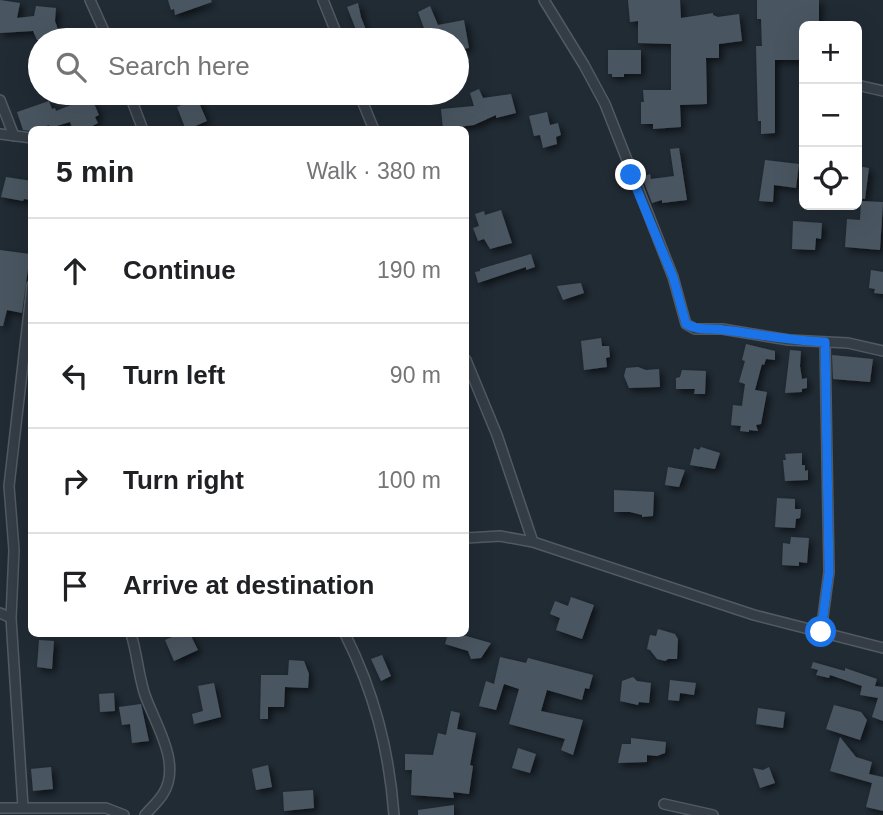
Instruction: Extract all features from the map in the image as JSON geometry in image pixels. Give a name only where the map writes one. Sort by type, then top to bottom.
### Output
[{"type":"street","points":[[90,0],[103,28]]},
{"type":"street","points":[[323,0],[335,28]]},
{"type":"street","points":[[544,0],[605,104],[673,277],[686,324],[699,329],[722,329],[789,340],[848,343],[883,351]]},
{"type":"street","points":[[862,86],[883,91]]},
{"type":"street","points":[[0,100],[14,136]]},
{"type":"street","points":[[134,105],[141,126]]},
{"type":"street","points":[[364,105],[372,126]]},
{"type":"street","points":[[0,134],[28,138]]},
{"type":"street","points":[[23,807],[11,618],[14,550],[4,485],[28,314]]},
{"type":"street","points":[[821,632],[829,572],[825,342]]},
{"type":"street","points":[[469,367],[497,435],[533,542]]},
{"type":"street","points":[[469,538],[500,536],[548,545],[696,598],[883,648]]},
{"type":"street","points":[[0,613],[11,618]]},
{"type":"street","points":[[132,637],[144,694],[162,733],[169,768],[169,782],[163,794],[145,815]]},
{"type":"street","points":[[346,637],[376,706],[394,815]]},
{"type":"street","points":[[664,804],[713,815]]},
{"type":"street","points":[[0,808],[106,808],[124,815]]},
{"type":"building","points":[[0,0],[20,3],[17,18],[34,16],[36,6],[56,8],[58,28],[28,28],[28,31],[0,33]]},
{"type":"building","points":[[168,0],[211,0],[212,2],[175,15]]},
{"type":"building","points":[[628,0],[680,0],[681,18],[713,13],[718,17],[739,14],[742,41],[719,44],[719,58],[706,58],[707,104],[680,105],[681,127],[653,129],[653,124],[641,124],[643,90],[671,90],[671,44],[638,43],[638,21],[630,22]]},
{"type":"building","points":[[757,0],[819,0],[819,21],[799,21],[799,60],[775,60],[775,133],[761,134],[761,121],[758,121],[756,46],[762,46],[761,19],[757,19]]},
{"type":"building","points":[[358,3],[365,28],[355,28],[347,7]]},
{"type":"building","points":[[430,6],[438,25],[464,20],[465,28],[424,28],[418,12]]},
{"type":"building","points":[[608,50],[641,50],[641,74],[612,77],[612,74],[608,74]]},
{"type":"building","points":[[479,89],[483,98],[511,94],[516,113],[496,118],[496,115],[474,125],[443,126],[441,109],[474,106],[470,93]]},
{"type":"building","points":[[37,105],[50,105],[56,111],[71,105],[95,105],[99,115],[95,117],[98,123],[92,126],[72,126],[70,122],[57,126],[28,126],[28,131],[23,130],[17,112]]},
{"type":"building","points":[[200,105],[207,121],[195,126],[184,126],[177,107]]},
{"type":"building","points":[[547,112],[550,125],[558,123],[561,135],[556,137],[557,144],[543,148],[540,135],[534,136],[529,116]]},
{"type":"building","points":[[679,148],[687,200],[662,203],[662,200],[652,203],[642,177],[650,174],[651,179],[674,176],[670,149]]},
{"type":"building","points":[[765,160],[799,164],[796,188],[774,185],[773,202],[759,201]]},
{"type":"building","points":[[862,167],[869,168],[865,199],[862,199]]},
{"type":"building","points":[[6,177],[28,180],[28,200],[1,197]]},
{"type":"building","points":[[862,201],[883,202],[880,250],[845,247],[847,219],[860,220]]},
{"type":"building","points":[[501,210],[512,243],[490,249],[484,239],[478,241],[473,228],[479,226],[475,214],[484,211],[485,215]]},
{"type":"building","points":[[793,221],[822,223],[821,239],[816,238],[815,250],[792,249]]},
{"type":"building","points":[[0,250],[28,254],[22,313],[7,310],[3,326],[0,326]]},
{"type":"building","points":[[531,254],[535,267],[526,270],[526,267],[478,283],[475,272],[480,269]]},
{"type":"building","points":[[871,270],[883,272],[883,294],[874,293],[875,289],[869,288]]},
{"type":"building","points":[[581,283],[584,293],[563,300],[557,286]]},
{"type":"building","points":[[601,338],[602,346],[609,346],[607,367],[584,370],[581,341]]},
{"type":"building","points":[[746,344],[775,351],[775,360],[766,359],[764,365],[762,364],[755,390],[767,392],[761,424],[756,425],[758,431],[749,432],[740,431],[741,426],[731,425],[733,405],[742,406],[745,384],[739,382]]},
{"type":"building","points":[[790,350],[801,351],[802,379],[807,378],[807,388],[802,389],[802,392],[785,393]]},
{"type":"building","points":[[832,355],[873,359],[870,382],[833,379]]},
{"type":"building","points":[[638,367],[646,370],[659,369],[660,387],[629,388],[624,376],[626,368]]},
{"type":"building","points":[[682,370],[706,371],[705,394],[694,394],[695,389],[676,389],[676,378],[680,377]]},
{"type":"building","points":[[701,447],[720,453],[715,469],[690,465],[694,448],[699,450]]},
{"type":"building","points":[[802,453],[802,465],[805,465],[805,471],[808,470],[808,480],[785,481],[785,454]]},
{"type":"building","points":[[668,467],[685,470],[679,487],[665,485]]},
{"type":"building","points":[[614,490],[654,492],[653,516],[642,517],[630,512],[614,512]]},
{"type":"building","points":[[777,498],[795,499],[795,509],[801,509],[795,528],[775,527]]},
{"type":"building","points":[[791,537],[809,538],[807,563],[799,562],[799,566],[782,565],[783,543],[790,544]]},
{"type":"building","points":[[571,597],[594,605],[582,639],[556,630],[560,618],[550,614],[555,601],[568,606]]},
{"type":"building","points":[[658,629],[675,634],[678,639],[677,659],[657,659],[647,649],[650,635],[656,636]]},
{"type":"building","points":[[172,637],[192,637],[198,650],[174,661],[165,640]]},
{"type":"building","points":[[447,637],[469,637],[491,643],[481,658],[471,659],[468,651],[445,644]]},
{"type":"building","points":[[39,640],[54,641],[52,669],[37,667]]},
{"type":"building","points":[[382,655],[391,676],[381,681],[371,659]]},
{"type":"building","points":[[500,657],[526,663],[528,658],[593,675],[582,700],[547,690],[541,711],[583,720],[573,755],[561,750],[565,739],[509,724],[519,689],[504,684],[496,710],[479,706],[486,681],[494,684]]},
{"type":"building","points":[[289,660],[304,661],[309,674],[308,688],[285,687],[284,707],[268,707],[268,719],[260,719],[261,675],[288,675]]},
{"type":"building","points":[[813,662],[845,671],[845,668],[877,679],[875,686],[883,687],[883,721],[872,717],[878,698],[860,695],[862,686],[830,675],[829,678],[816,675],[818,670],[811,668]]},
{"type":"building","points":[[633,677],[637,681],[651,683],[649,703],[639,702],[638,705],[620,701],[622,681]]},
{"type":"building","points":[[670,680],[696,683],[694,695],[680,693],[679,701],[668,700]]},
{"type":"building","points":[[214,683],[221,717],[194,724],[192,714],[203,711],[198,686]]},
{"type":"building","points":[[114,693],[115,711],[100,712],[99,694]]},
{"type":"building","points":[[141,704],[149,741],[132,743],[130,724],[122,725],[119,707]]},
{"type":"building","points":[[834,705],[861,712],[867,720],[860,740],[826,729]]},
{"type":"building","points":[[758,708],[785,712],[783,728],[756,724]]},
{"type":"building","points":[[451,711],[460,713],[457,729],[476,733],[470,765],[473,766],[469,794],[453,792],[454,798],[411,795],[412,770],[405,770],[405,754],[433,755],[438,733],[446,735]]},
{"type":"building","points":[[840,737],[856,757],[872,762],[869,774],[883,777],[883,811],[866,807],[872,783],[830,771]]},
{"type":"building","points":[[631,738],[666,742],[665,753],[647,755],[647,762],[618,763],[622,744],[631,744]]},
{"type":"building","points":[[518,748],[536,754],[530,773],[512,768]]},
{"type":"building","points":[[268,765],[272,787],[256,790],[252,769]]},
{"type":"building","points":[[51,767],[53,789],[33,791],[31,769]]},
{"type":"building","points":[[769,767],[775,783],[760,788],[753,768],[763,770]]},
{"type":"building","points":[[313,790],[314,808],[284,811],[283,792]]},
{"type":"building","points":[[454,805],[454,815],[418,815],[418,810]]},
{"type":"route","points":[[631,175],[667,260],[686,324],[699,329],[722,329],[789,340],[825,342],[829,572],[821,632]]}]
